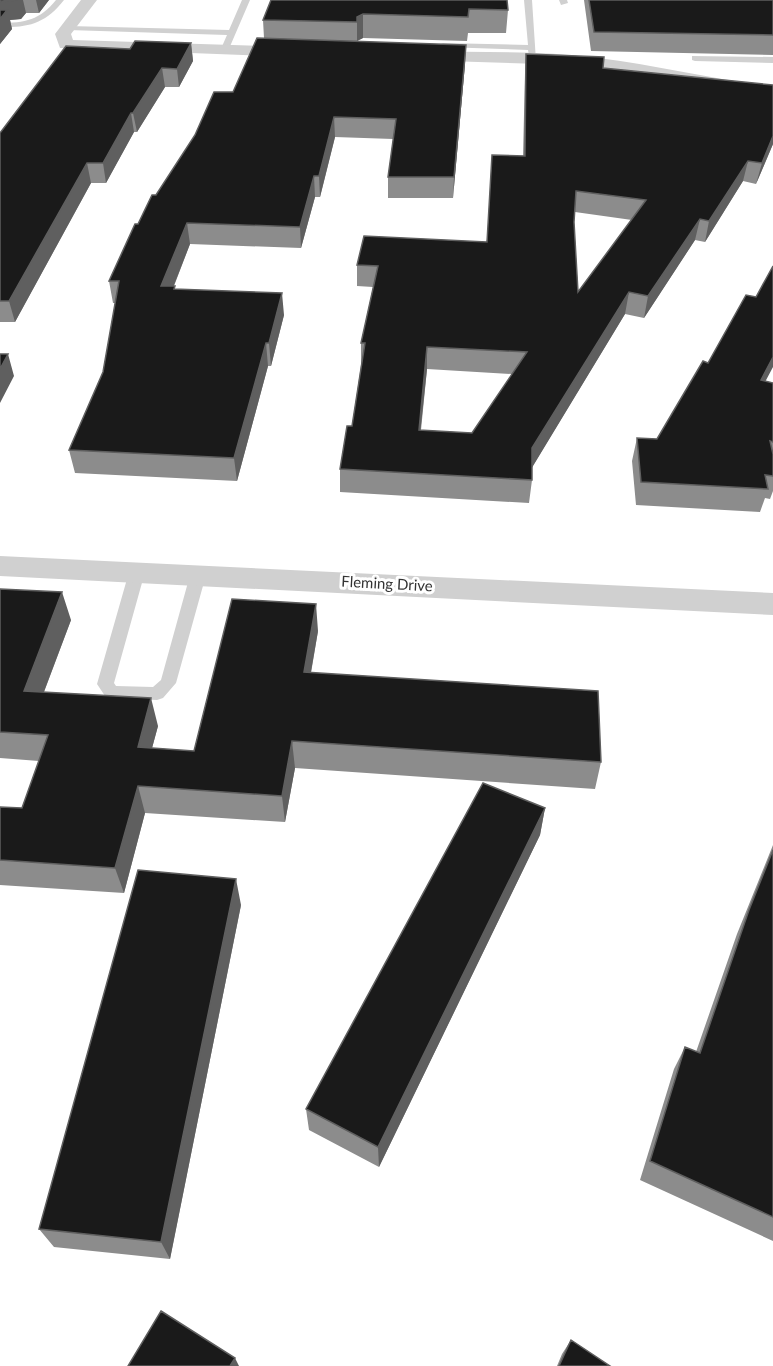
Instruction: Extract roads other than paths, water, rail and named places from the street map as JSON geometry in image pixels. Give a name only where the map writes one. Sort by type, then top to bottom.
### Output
[{"type":"street","points":[[89,0],[63,34],[66,45],[317,53]]},
{"type":"street","points":[[408,55],[533,53],[709,83],[773,91]]},
{"type":"street","name":"Fleming Drive","points":[[0,566],[773,604]]},
{"type":"lane","points":[[0,25],[21,26],[40,21],[47,17],[60,0]]},
{"type":"lane","points":[[225,51],[246,0]]},
{"type":"lane","points":[[431,44],[533,53],[528,0]]},
{"type":"lane","points":[[68,28],[232,33]]},
{"type":"lane","points":[[695,58],[773,60]]},
{"type":"lane","points":[[137,572],[105,684],[111,692],[157,694],[168,683],[198,575]]}]
